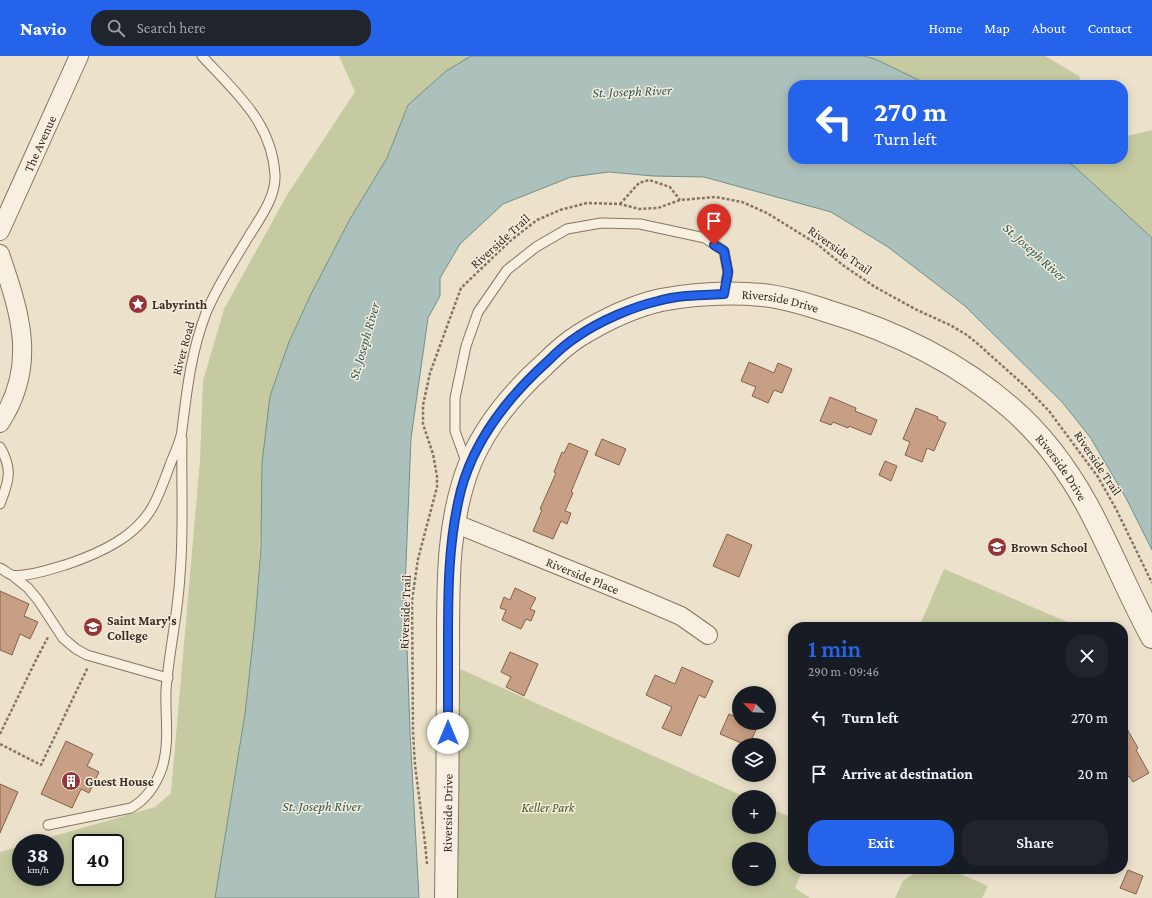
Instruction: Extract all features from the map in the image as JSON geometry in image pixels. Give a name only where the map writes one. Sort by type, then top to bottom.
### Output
[{"type":"street","name":"The Avenue","points":[[0,231],[5,210],[79,56]]},
{"type":"street","points":[[0,254],[15,300],[22,338],[22,357],[18,384],[9,408],[0,422]]},
{"type":"street","name":"Riverside Drive","points":[[446,898],[448,596],[450,555],[454,523],[462,489],[479,445],[492,423],[513,396],[538,370],[578,336],[623,314],[659,301],[692,296],[724,294],[764,295],[796,301],[890,332],[923,348],[958,369],[1012,409],[1039,438],[1071,479],[1087,504],[1152,637]]},
{"type":"street","name":"Riverside Place","points":[[454,523],[681,616],[708,635]]},
{"type":"lane","name":"River Road","points":[[12,575],[22,575],[51,569],[81,559],[104,549],[121,539],[141,523],[153,506],[182,431],[186,387],[191,363],[206,312],[217,290],[265,210],[273,192],[275,178],[274,161],[268,139],[250,109],[202,56]]},
{"type":"lane","points":[[470,465],[464,456],[455,431],[455,398],[466,346],[478,312],[507,270],[536,247],[567,229],[601,223],[640,224],[705,238],[724,251],[728,272],[724,294]]},
{"type":"lane","points":[[48,825],[132,808],[140,803],[149,793],[156,782],[162,767],[165,752],[168,678],[177,612],[180,575],[183,520],[181,480],[182,431]]},
{"type":"lane","points":[[0,447],[8,465],[9,474],[7,486],[0,504]]},
{"type":"lane","points":[[0,568],[12,575],[28,588],[38,600],[63,638],[76,649],[93,657],[168,678]]},
{"type":"path","points":[[620,204],[639,184],[649,180],[670,187],[680,200]]},
{"type":"path","name":"Riverside Trail","points":[[427,867],[413,732],[412,600],[418,559],[437,487],[437,476],[433,454],[423,424],[423,405],[427,382],[460,288],[510,242],[537,220],[560,210],[587,203],[620,204],[639,209],[658,208],[680,200],[716,197],[742,202],[761,210],[817,244],[844,266],[875,287],[967,335],[1026,387],[1049,411],[1098,477],[1116,509],[1152,582]]},
{"type":"path","points":[[0,734],[36,658],[55,626]]},
{"type":"path","points":[[0,744],[41,765],[93,657]]},
{"type":"green space","points":[[339,56],[471,56],[446,71],[408,105],[387,158],[350,219],[311,294],[289,342],[270,396],[255,623],[245,714],[215,898],[0,898],[0,852],[12,849],[12,886],[64,886],[64,834],[61,834],[155,807],[171,793],[200,460],[203,381],[224,309],[287,195],[355,92]]},
{"type":"green space","points":[[864,56],[1045,56],[1079,76],[1080,80],[919,80],[875,59]]},
{"type":"green space","points":[[1152,130],[1152,238],[1071,164],[1128,164],[1128,136]]},
{"type":"green space","points":[[944,569],[1067,622],[921,622]]},
{"type":"green space","name":"Keller Park","points":[[458,668],[732,791],[732,834],[776,834],[776,811],[788,816],[788,874],[801,874],[795,888],[810,898],[456,898]]},
{"type":"green space","points":[[914,874],[960,874],[988,886],[982,898],[895,898],[903,881]]},
{"type":"water","name":"St. Joseph River","points":[[471,56],[864,56],[875,59],[919,80],[788,80],[788,164],[1071,164],[1074,166],[1152,238],[1152,550],[1126,498],[1090,437],[1062,402],[965,306],[888,247],[831,212],[704,177],[653,176],[609,172],[571,177],[503,204],[460,244],[440,278],[440,296],[428,318],[411,438],[405,589],[410,732],[419,898],[215,898],[245,714],[255,623],[261,547],[262,463],[270,396],[289,342],[311,294],[350,219],[387,158],[408,105],[446,71]]},
{"type":"building","points":[[749,362],[774,373],[778,363],[792,369],[782,393],[774,390],[768,403],[752,396],[756,387],[741,381]]},
{"type":"building","points":[[830,397],[856,408],[855,411],[877,420],[871,435],[849,426],[848,428],[833,422],[831,425],[820,421]]},
{"type":"building","points":[[916,408],[938,417],[937,419],[946,423],[934,451],[927,448],[922,462],[905,455],[910,442],[903,439]]},
{"type":"building","points":[[602,439],[626,449],[619,465],[595,455]]},
{"type":"building","points":[[569,443],[588,451],[565,511],[571,513],[567,524],[561,521],[553,539],[533,531],[542,510],[540,509],[556,473],[554,472],[562,452],[564,453]]},
{"type":"building","points":[[885,461],[897,466],[891,481],[879,475]]},
{"type":"building","points":[[727,534],[752,545],[739,577],[713,566]]},
{"type":"building","points":[[515,588],[536,598],[530,609],[535,611],[531,621],[526,619],[521,629],[502,620],[506,610],[500,608],[504,597],[510,600]]},
{"type":"building","points":[[0,591],[29,604],[24,616],[38,622],[30,639],[20,634],[12,655],[0,650]]},
{"type":"building","points":[[510,652],[538,664],[524,696],[506,687],[511,677],[501,672]]},
{"type":"building","points":[[682,667],[713,681],[705,698],[699,695],[681,736],[662,728],[672,707],[646,695],[655,675],[675,684]]},
{"type":"building","points":[[729,714],[732,715],[732,730],[756,730],[752,738],[732,739],[720,734]]},
{"type":"building","points":[[1128,731],[1138,748],[1136,750],[1149,773],[1133,782],[1128,777]]},
{"type":"building","name":"Guest House","points":[[66,741],[93,754],[87,766],[99,772],[89,793],[81,789],[72,808],[41,794]]},
{"type":"building","points":[[0,784],[18,792],[0,833]]},
{"type":"building","points":[[1128,870],[1143,876],[1136,894],[1120,888],[1126,874],[1128,874]]},
{"type":"place","name":"Labyrinth","points":[[138,304]]},
{"type":"place","name":"Brown School","points":[[997,547]]},
{"type":"place","name":"Saint Mary's College","points":[[93,627]]},
{"type":"place","name":"Guest House","points":[[71,781]]},
{"type":"route","points":[[448,733],[448,596],[450,555],[454,523],[462,489],[479,445],[492,423],[513,396],[533,374],[578,336],[604,322],[636,308],[659,301],[692,296],[724,294],[728,272],[724,251],[714,245]]}]
